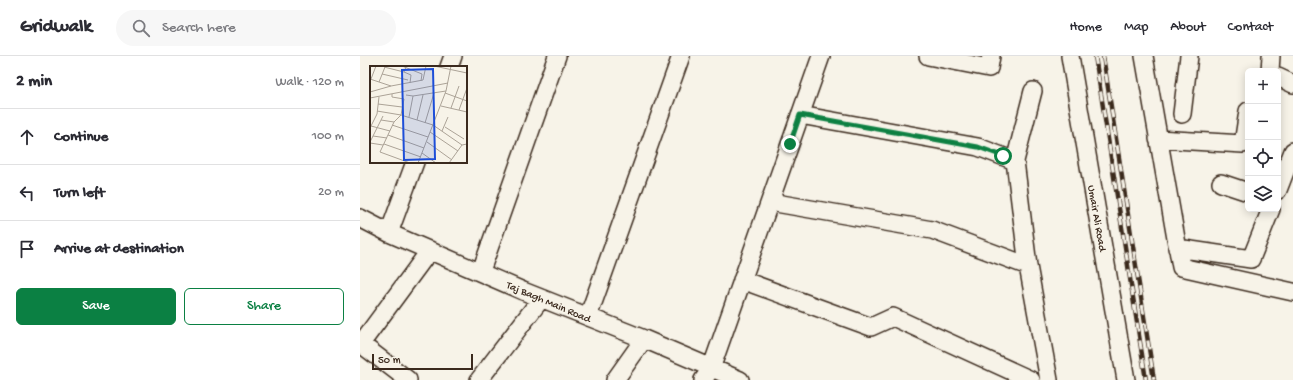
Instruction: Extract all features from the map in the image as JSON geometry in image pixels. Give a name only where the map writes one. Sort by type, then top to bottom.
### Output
[{"type":"street","points":[[449,66],[453,56]]},
{"type":"street","points":[[481,271],[557,56]]},
{"type":"street","points":[[588,317],[681,56]]},
{"type":"street","points":[[707,374],[770,202],[821,56]]},
{"type":"street","points":[[928,56],[989,68],[991,56]]},
{"type":"street","name":"Umair Ali Road","points":[[1070,56],[1126,380]]},
{"type":"street","points":[[1144,56],[1181,267],[1293,292]]},
{"type":"street","points":[[1182,114],[1189,56]]},
{"type":"street","points":[[1270,68],[1271,56]]},
{"type":"street","points":[[1281,78],[1293,84]]},
{"type":"street","points":[[1033,91],[1015,161],[1028,266],[1049,380]]},
{"type":"street","points":[[800,115],[978,147],[1015,161]]},
{"type":"street","points":[[1158,139],[1243,144],[1245,131]]},
{"type":"street","points":[[1281,182],[1293,151]]},
{"type":"street","points":[[389,233],[415,163]]},
{"type":"street","points":[[1221,183],[1245,191]]},
{"type":"street","points":[[770,202],[932,230],[1028,266]]},
{"type":"street","points":[[1177,248],[1251,260],[1270,212]]},
{"type":"street","name":"Taj Bagh Main Road","points":[[362,222],[481,271],[541,299],[644,339],[707,374],[740,380]]},
{"type":"street","points":[[408,380],[360,344],[430,250]]},
{"type":"street","points":[[742,280],[871,326],[892,317],[1031,380]]},
{"type":"street","points":[[479,380],[541,299]]},
{"type":"street","points":[[615,380],[644,339]]},
{"type":"railway","points":[[1095,56],[1146,380]]},
{"type":"railway","points":[[1103,56],[1154,380]]},
{"type":"route","points":[[790,144],[800,115],[978,147],[1003,156]]}]
